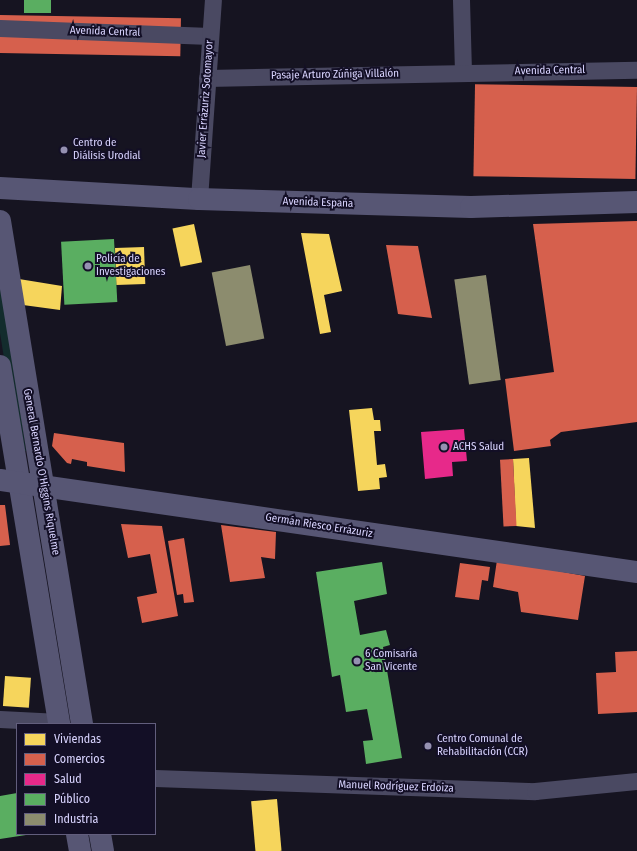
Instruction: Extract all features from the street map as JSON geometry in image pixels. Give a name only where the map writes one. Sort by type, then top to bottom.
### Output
[{"type":"street","name":"Javier Errázuriz Sotomayor","points":[[199,199],[213,0]]},
{"type":"street","points":[[461,0],[463,72]]},
{"type":"street","name":"Avenida Central","points":[[0,28],[210,36]]},
{"type":"street","name":"Avenida Central","points":[[463,72],[637,70]]},
{"type":"street","name":"Pasaje Arturo Zúñiga Villalón","points":[[207,78],[463,72]]},
{"type":"street","name":"Avenida España","points":[[0,188],[199,199],[471,207],[637,202]]},
{"type":"street","name":"General Bernardo O'Higgins Riquelme","points":[[0,221],[82,723]]},
{"type":"street","name":"General Bernardo O'Higgins Riquelme","points":[[0,366],[9,481],[59,723]]},
{"type":"street","name":"Germán Riesco Errázuriz","points":[[9,481],[637,572]]},
{"type":"street","points":[[0,719],[59,723]]},
{"type":"street","name":"Manuel Rodríguez Erdoiza","points":[[156,778],[535,791],[637,781]]},
{"type":"street","points":[[77,835],[80,851]]},
{"type":"street","points":[[100,835],[103,851]]},
{"type":"green space","points":[[0,270],[26,451],[19,452],[0,333]]},
{"type":"building: Viviendas","points":[[194,224],[202,262],[181,267],[172,229]]},
{"type":"building: Viviendas","points":[[301,233],[329,234],[342,291],[324,295],[331,332],[320,334]]},
{"type":"building: Viviendas","points":[[144,247],[145,284],[116,285],[115,248]]},
{"type":"building: Viviendas","points":[[19,279],[62,286],[60,310],[23,305]]},
{"type":"building: Viviendas","points":[[372,408],[374,420],[380,420],[381,431],[374,431],[377,465],[385,464],[387,477],[379,478],[380,489],[358,491],[349,410]]},
{"type":"building: Viviendas","points":[[529,458],[535,528],[516,526],[513,459]]},
{"type":"building: Viviendas","points":[[5,676],[31,678],[29,708],[3,706]]},
{"type":"building: Viviendas","points":[[277,799],[282,851],[255,851],[251,801]]},
{"type":"building: Comercios","points":[[0,15],[181,18],[180,56],[0,53]]},
{"type":"building: Comercios","points":[[475,84],[637,87],[635,179],[473,176]]},
{"type":"building: Comercios","points":[[637,221],[637,422],[561,432],[550,440],[551,446],[514,451],[505,379],[554,372],[533,224]]},
{"type":"building: Comercios","points":[[386,245],[418,246],[432,318],[398,314]]},
{"type":"building: Comercios","points":[[54,433],[124,443],[125,472],[87,466],[87,462],[72,459],[71,464],[67,463],[52,446]]},
{"type":"building: Comercios","points":[[513,459],[517,526],[504,527],[500,460]]},
{"type":"building: Comercios","points":[[0,505],[5,505],[10,545],[0,546]]},
{"type":"building: Comercios","points":[[121,524],[162,526],[178,616],[142,623],[137,597],[157,593],[150,554],[128,558]]},
{"type":"building: Comercios","points":[[221,525],[276,532],[275,559],[261,557],[265,578],[230,582]]},
{"type":"building: Comercios","points":[[184,538],[194,602],[184,603],[183,594],[177,595],[168,541]]},
{"type":"building: Comercios","points":[[497,560],[585,576],[578,620],[521,612],[518,592],[493,587]]},
{"type":"building: Comercios","points":[[460,563],[490,567],[488,581],[482,580],[479,600],[455,597]]},
{"type":"building: Comercios","points":[[637,651],[637,712],[598,714],[596,673],[616,672],[615,652]]},
{"type":"building: Salud","name":"ACHS Salud","points":[[464,429],[467,461],[452,462],[453,476],[425,479],[421,432]]},
{"type":"building: Público","points":[[24,0],[51,0],[51,13],[24,13]]},
{"type":"building: Público","name":"Policía de Investigaciones","points":[[114,239],[117,302],[64,305],[61,242]]},
{"type":"building: Público","name":"6 Comisaría San Vicente","points":[[382,562],[387,594],[354,601],[360,635],[386,630],[390,645],[383,647],[402,758],[366,764],[363,741],[373,740],[367,709],[346,712],[340,675],[332,677],[316,572]]},
{"type":"building: Público","points":[[16,793],[16,835],[26,835],[0,839],[0,796]]},
{"type":"building: Industria","points":[[250,265],[264,339],[226,346],[212,272]]},
{"type":"building: Industria","points":[[486,275],[501,380],[469,384],[454,279]]},
{"type":"place","name":"Centro de Diálisis Urodial","points":[[64,150]]},
{"type":"place","name":"Policía de Investigaciones","points":[[88,266]]},
{"type":"place","name":"ACHS Salud","points":[[444,447]]},
{"type":"place","name":"6 Comisaría San Vicente","points":[[357,661]]},
{"type":"place","name":"Centro Comunal de Rehabilitación (CCR)","points":[[428,746]]}]
